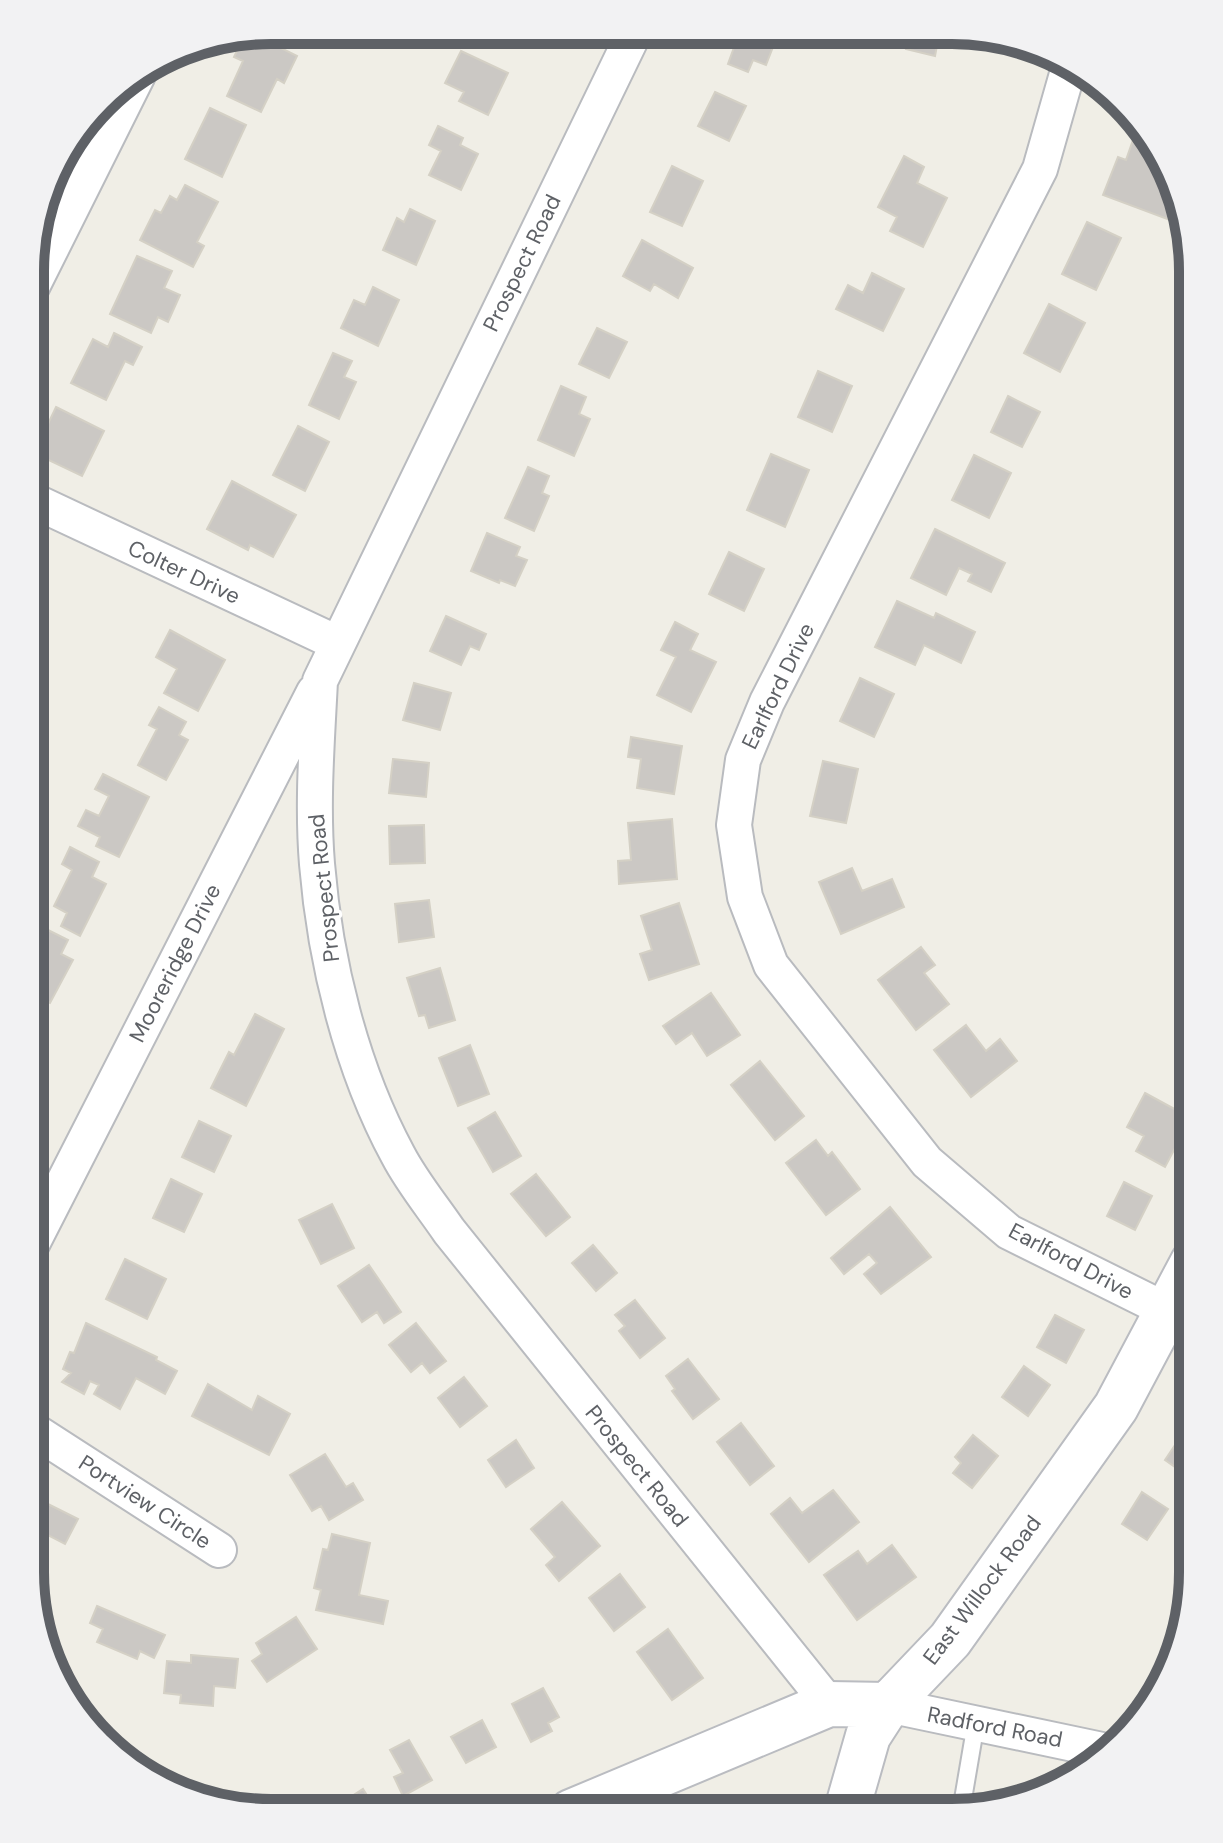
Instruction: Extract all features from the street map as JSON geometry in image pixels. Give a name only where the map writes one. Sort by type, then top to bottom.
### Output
[{"type":"street","name":"Prospect Road","points":[[629,44],[320,681],[315,778],[316,862],[328,961],[359,1067],[398,1155],[449,1231],[829,1704]]},
{"type":"street","name":"Earlford Drive","points":[[1067,75],[1040,169],[767,702],[743,760],[734,825],[745,897],[771,965],[927,1162],[1009,1232],[1168,1311]]},
{"type":"street","points":[[45,262],[128,95]]},
{"type":"street","name":"Colter Drive","points":[[44,506],[337,643]]},
{"type":"street","name":"Mooreridge Drive","points":[[44,1221],[320,681]]},
{"type":"street","name":"East Willock Road","points":[[888,1705],[950,1640],[1116,1407],[1179,1289]]},
{"type":"street","name":"Portview Circle","points":[[44,1437],[219,1550]]},
{"type":"street","points":[[602,1799],[829,1704],[888,1705]]},
{"type":"street","points":[[850,1799],[868,1736],[888,1705]]},
{"type":"street","name":"Radford Road","points":[[888,1705],[1094,1748]]},
{"type":"lane","points":[[963,1798],[976,1723]]},
{"type":"building","points":[[271,44],[297,56],[284,83],[277,79],[261,112],[227,96],[243,61],[234,57],[239,46]]},
{"type":"building","points":[[735,44],[774,44],[766,65],[753,60],[748,72],[728,64]]},
{"type":"building","points":[[907,44],[937,44],[935,56],[906,49]]},
{"type":"building","points":[[461,51],[508,73],[488,115],[459,101],[464,92],[445,83]]},
{"type":"building","points":[[715,92],[746,106],[729,141],[698,126]]},
{"type":"building","points":[[210,108],[246,125],[222,177],[185,159]]},
{"type":"building","points":[[438,126],[463,138],[460,145],[478,154],[461,190],[429,175],[441,151],[429,145]]},
{"type":"building","points":[[1134,137],[1161,182],[1159,187],[1163,189],[1172,215],[1170,220],[1103,195],[1118,157],[1126,160]]},
{"type":"building","points":[[904,156],[924,167],[917,183],[947,198],[923,247],[890,231],[897,217],[878,207]]},
{"type":"building","points":[[672,166],[703,181],[682,226],[650,212]]},
{"type":"building","points":[[185,185],[218,202],[197,242],[204,246],[193,267],[140,240],[155,210],[161,213],[170,196],[177,200]]},
{"type":"building","points":[[410,209],[435,221],[416,265],[383,250],[397,218],[404,222]]},
{"type":"building","points":[[1087,222],[1121,238],[1096,290],[1062,274]]},
{"type":"building","points":[[642,240],[693,268],[678,298],[654,284],[650,291],[623,276]]},
{"type":"building","points":[[137,256],[172,271],[164,288],[180,295],[168,322],[158,317],[151,333],[110,314]]},
{"type":"building","points":[[872,273],[904,289],[883,331],[836,309],[848,285],[863,293]]},
{"type":"building","points":[[373,287],[399,300],[378,346],[341,328],[354,300],[365,305]]},
{"type":"building","points":[[1049,304],[1085,323],[1060,372],[1024,353]]},
{"type":"building","points":[[597,328],[627,342],[609,378],[579,364]]},
{"type":"building","points":[[114,333],[142,347],[133,365],[125,361],[106,400],[71,383],[93,339],[108,347]]},
{"type":"building","points":[[333,353],[352,361],[344,377],[356,382],[339,419],[309,405]]},
{"type":"building","points":[[818,371],[852,386],[832,432],[798,417]]},
{"type":"building","points":[[561,386],[586,397],[579,414],[590,419],[574,456],[538,440]]},
{"type":"building","points":[[1008,396],[1040,412],[1022,447],[991,432]]},
{"type":"building","points":[[56,407],[104,431],[82,476],[44,458],[44,432]]},
{"type":"building","points":[[298,426],[329,442],[305,491],[273,475]]},
{"type":"building","points":[[771,454],[809,470],[785,527],[747,510]]},
{"type":"building","points":[[974,455],[1011,473],[989,518],[952,500]]},
{"type":"building","points":[[528,467],[549,476],[542,493],[549,496],[534,531],[505,518]]},
{"type":"building","points":[[232,481],[296,515],[273,557],[250,545],[248,550],[207,529]]},
{"type":"building","points":[[935,529],[1005,563],[991,592],[968,581],[972,574],[959,568],[946,595],[911,578]]},
{"type":"building","points":[[487,533],[520,547],[516,556],[527,560],[515,586],[471,571]]},
{"type":"building","points":[[729,552],[764,569],[744,611],[709,594]]},
{"type":"building","points":[[897,601],[934,618],[936,613],[975,632],[961,663],[924,645],[915,665],[875,647]]},
{"type":"building","points":[[446,616],[486,634],[479,650],[470,646],[461,665],[430,651]]},
{"type":"building","points":[[675,622],[698,634],[690,650],[716,662],[691,712],[657,695],[676,657],[661,650]]},
{"type":"building","points":[[170,630],[225,660],[198,711],[164,693],[177,669],[156,657]]},
{"type":"building","points":[[860,678],[894,694],[874,737],[840,721]]},
{"type":"building","points":[[414,683],[451,693],[440,730],[403,720]]},
{"type":"building","points":[[159,707],[186,722],[179,735],[188,740],[166,780],[138,765],[157,729],[149,725]]},
{"type":"building","points":[[631,737],[682,746],[674,794],[637,788],[641,759],[628,757]]},
{"type":"building","points":[[393,759],[429,763],[426,797],[389,793]]},
{"type":"building","points":[[823,761],[858,769],[846,823],[810,816]]},
{"type":"building","points":[[103,774],[149,797],[119,857],[96,846],[100,837],[78,826],[86,810],[99,816],[109,796],[95,789]]},
{"type":"building","points":[[672,819],[677,879],[619,884],[618,861],[631,860],[628,823]]},
{"type":"building","points":[[424,825],[425,863],[390,864],[389,826]]},
{"type":"building","points":[[70,847],[99,862],[92,877],[106,884],[80,936],[61,926],[67,913],[54,906],[72,870],[62,864]]},
{"type":"building","points":[[852,868],[862,891],[892,879],[904,907],[841,934],[819,882]]},
{"type":"building","points":[[429,900],[434,937],[399,942],[395,904]]},
{"type":"building","points":[[679,903],[699,964],[649,980],[640,954],[652,950],[641,916]]},
{"type":"building","points":[[44,928],[68,940],[61,954],[73,960],[50,1003],[44,1000]]},
{"type":"building","points":[[921,947],[935,965],[924,973],[949,1004],[916,1030],[878,980]]},
{"type":"building","points":[[440,968],[455,1020],[429,1028],[425,1015],[419,1016],[407,978]]},
{"type":"building","points":[[711,993],[740,1035],[707,1056],[692,1033],[676,1044],[663,1026]]},
{"type":"building","points":[[255,1014],[284,1029],[246,1106],[211,1088],[229,1052],[234,1055]]},
{"type":"building","points":[[966,1025],[986,1051],[1000,1039],[1017,1061],[971,1097],[934,1050]]},
{"type":"building","points":[[470,1045],[489,1094],[458,1106],[439,1058]]},
{"type":"building","points":[[760,1061],[804,1116],[775,1140],[731,1085]]},
{"type":"building","points":[[1145,1093],[1179,1111],[1179,1141],[1165,1167],[1136,1151],[1144,1136],[1127,1127]]},
{"type":"building","points":[[495,1112],[521,1156],[493,1172],[468,1128]]},
{"type":"building","points":[[199,1121],[231,1136],[214,1172],[182,1157]]},
{"type":"building","points":[[816,1140],[828,1156],[832,1152],[860,1189],[826,1215],[786,1163]]},
{"type":"building","points":[[536,1174],[570,1217],[546,1236],[511,1194]]},
{"type":"building","points":[[171,1179],[202,1194],[184,1232],[153,1218]]},
{"type":"building","points":[[1124,1182],[1152,1196],[1135,1230],[1107,1216]]},
{"type":"building","points":[[332,1204],[354,1248],[321,1264],[299,1220]]},
{"type":"building","points":[[890,1207],[931,1257],[881,1294],[864,1274],[877,1263],[869,1254],[844,1274],[831,1258]]},
{"type":"building","points":[[593,1245],[617,1273],[596,1291],[572,1263]]},
{"type":"building","points":[[125,1259],[166,1279],[147,1319],[106,1299]]},
{"type":"building","points":[[369,1265],[401,1312],[384,1323],[377,1312],[362,1322],[338,1286]]},
{"type":"building","points":[[635,1300],[665,1338],[640,1358],[619,1331],[625,1326],[615,1315]]},
{"type":"building","points":[[1055,1315],[1084,1330],[1066,1363],[1037,1347]]},
{"type":"building","points":[[86,1323],[157,1357],[156,1360],[177,1371],[165,1394],[136,1378],[120,1409],[94,1394],[99,1385],[90,1381],[84,1394],[62,1382],[71,1373],[63,1369],[70,1352],[74,1353]]},
{"type":"building","points":[[416,1323],[446,1361],[430,1373],[422,1363],[411,1372],[389,1345]]},
{"type":"building","points":[[688,1359],[719,1399],[693,1419],[672,1391],[675,1389],[666,1376]]},
{"type":"building","points":[[1024,1366],[1050,1385],[1028,1416],[1002,1397]]},
{"type":"building","points":[[464,1377],[487,1406],[460,1427],[438,1398]]},
{"type":"building","points":[[208,1384],[252,1410],[258,1396],[290,1414],[269,1455],[192,1416]]},
{"type":"building","points":[[741,1423],[774,1466],[750,1485],[717,1442]]},
{"type":"building","points":[[973,1435],[998,1456],[972,1488],[953,1473],[961,1463],[955,1457]]},
{"type":"building","points":[[1179,1439],[1179,1470],[1165,1460]]},
{"type":"building","points":[[516,1440],[534,1468],[506,1487],[488,1460]]},
{"type":"building","points":[[325,1454],[346,1487],[353,1483],[363,1500],[329,1520],[321,1506],[312,1511],[290,1475]]},
{"type":"building","points":[[833,1490],[859,1522],[809,1562],[771,1514],[790,1498],[802,1513]]},
{"type":"building","points":[[1142,1492],[1168,1509],[1147,1540],[1122,1524]]},
{"type":"building","points":[[44,1502],[78,1519],[65,1544],[44,1533]]},
{"type":"building","points":[[562,1502],[600,1546],[559,1581],[546,1565],[555,1557],[531,1529]]},
{"type":"building","points":[[332,1534],[370,1543],[359,1595],[388,1601],[383,1624],[316,1610],[321,1590],[314,1588],[323,1549],[328,1550]]},
{"type":"building","points":[[892,1545],[916,1577],[857,1620],[824,1575],[858,1551],[867,1564]]},
{"type":"building","points":[[620,1574],[645,1607],[614,1631],[589,1598]]},
{"type":"building","points":[[97,1606],[165,1635],[154,1658],[140,1651],[137,1659],[97,1642],[103,1629],[90,1623]]},
{"type":"building","points":[[296,1617],[317,1649],[267,1682],[252,1661],[262,1654],[256,1643]]},
{"type":"building","points":[[668,1629],[703,1678],[672,1700],[637,1652]]},
{"type":"building","points":[[191,1655],[238,1659],[235,1688],[214,1686],[213,1706],[180,1703],[181,1695],[164,1693],[167,1661],[191,1663]]},
{"type":"building","points":[[543,1688],[559,1717],[548,1723],[552,1731],[531,1742],[512,1704]]},
{"type":"building","points":[[482,1720],[496,1747],[466,1763],[451,1737]]},
{"type":"building","points":[[409,1740],[432,1780],[403,1796],[394,1777],[403,1773],[390,1750]]},
{"type":"building","points":[[363,1789],[369,1799],[347,1799]]}]
